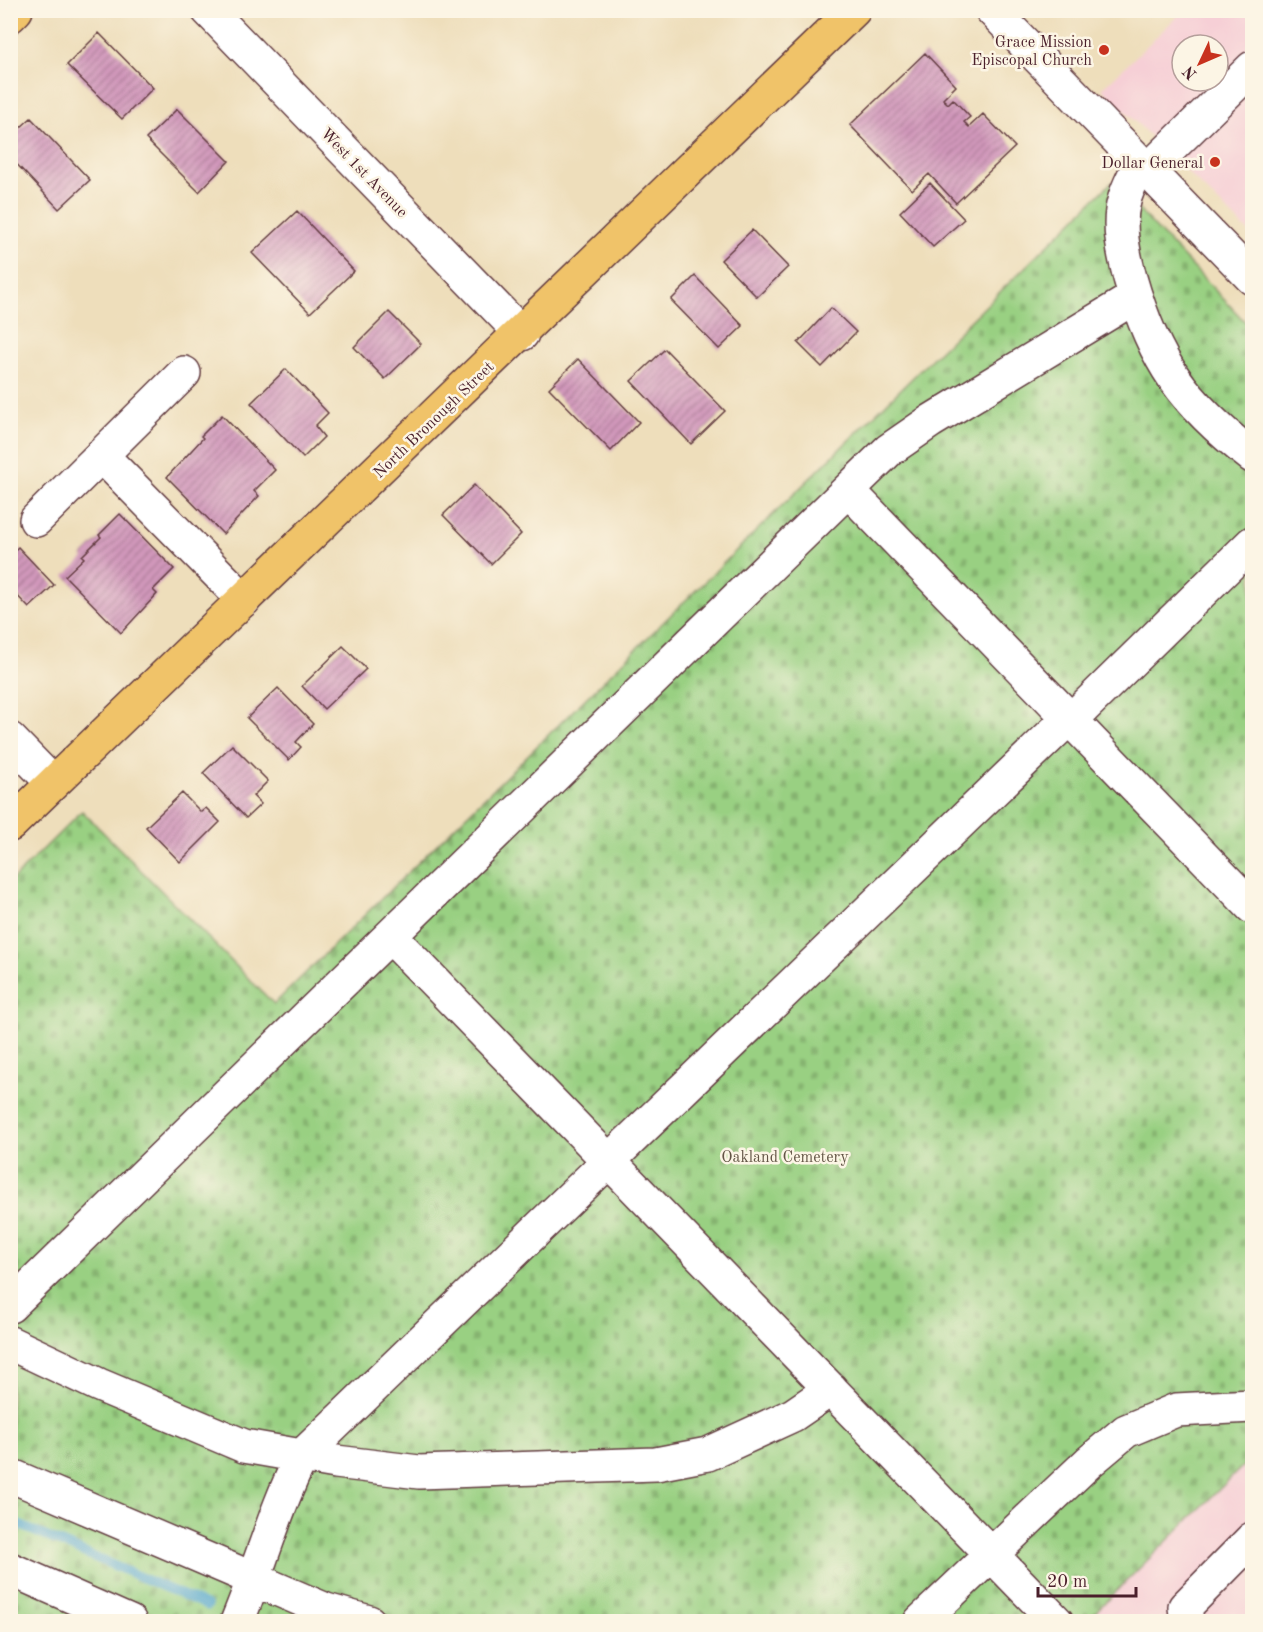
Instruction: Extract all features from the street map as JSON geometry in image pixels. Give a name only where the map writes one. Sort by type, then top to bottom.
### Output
[{"type":"main road","points":[[10,16],[16,10]]},
{"type":"main road","name":"North Bronough Street","points":[[10,825],[522,334],[854,10]]},
{"type":"street","name":"West 1st Avenue","points":[[208,10],[522,334]]},
{"type":"street","points":[[992,10],[1252,278]]},
{"type":"street","points":[[1252,68],[1144,167],[1123,203],[1123,251],[1146,330],[1178,385],[1216,426],[1252,456]]},
{"type":"street","points":[[10,1306],[889,450],[932,421],[1136,297]]},
{"type":"street","points":[[36,520],[184,373]]},
{"type":"street","points":[[101,455],[244,600]]},
{"type":"street","points":[[848,490],[1252,907]]},
{"type":"street","points":[[237,1622],[255,1580],[288,1484],[302,1456],[1252,543]]},
{"type":"street","points":[[10,739],[53,783]]},
{"type":"street","points":[[390,936],[1057,1622]]},
{"type":"street","points":[[10,1343],[99,1385],[244,1446],[419,1472],[656,1464],[708,1454],[793,1415],[831,1389]]},
{"type":"street","points":[[920,1622],[1089,1462],[1126,1431],[1176,1410],[1252,1406]]},
{"type":"street","points":[[10,1476],[326,1610],[369,1622]]},
{"type":"street","points":[[1187,1622],[1185,1606],[1252,1539]]},
{"type":"street","points":[[10,1569],[130,1622]]},
{"type":"shaded area","name":"Dollar General","points":[[1183,11],[1252,11],[1252,235],[1102,89]]},
{"type":"shaded area","points":[[1252,1457],[1252,1621],[1086,1621]]},
{"type":"green space","name":"Oakland Cemetery","points":[[1112,182],[1252,329],[1252,1457],[1086,1621],[11,1622],[11,881],[82,811],[274,1004]]},
{"type":"building","points":[[99,33],[153,88],[122,119],[67,65]]},
{"type":"building","points":[[925,53],[956,86],[943,99],[948,104],[953,99],[970,117],[964,122],[969,127],[983,114],[1015,147],[956,203],[929,174],[912,190],[850,125]]},
{"type":"building","points":[[177,109],[229,161],[199,192],[146,139]]},
{"type":"building","points":[[31,118],[90,180],[59,209],[10,157],[10,137]]},
{"type":"building","points":[[930,183],[964,219],[933,247],[900,212]]},
{"type":"building","points":[[297,211],[354,271],[310,313],[252,253]]},
{"type":"building","points":[[752,230],[788,267],[757,297],[721,260]]},
{"type":"building","points":[[695,276],[743,326],[719,349],[671,300]]},
{"type":"building","points":[[831,308],[856,332],[822,367],[798,343]]},
{"type":"building","points":[[389,312],[421,344],[385,379],[354,347]]},
{"type":"building","points":[[665,349],[725,411],[691,444],[631,381]]},
{"type":"building","points":[[578,359],[639,422],[611,451],[549,388]]},
{"type":"building","points":[[286,369],[328,413],[315,426],[324,437],[303,458],[251,403]]},
{"type":"building","points":[[222,415],[275,470],[254,491],[259,496],[223,534],[167,477]]},
{"type":"building","points":[[474,485],[521,534],[491,564],[443,515]]},
{"type":"building","points":[[120,514],[174,569],[153,590],[157,594],[121,633],[65,576],[84,558],[82,556],[101,537],[99,535]]},
{"type":"building","points":[[18,547],[54,585],[29,608],[10,588],[10,555]]},
{"type":"building","points":[[343,646],[366,669],[324,709],[302,686]]},
{"type":"building","points":[[278,688],[313,724],[296,742],[301,747],[289,760],[247,718]]},
{"type":"building","points":[[232,745],[268,781],[253,796],[261,804],[246,818],[203,773]]},
{"type":"building","points":[[182,793],[201,812],[206,808],[220,822],[180,862],[146,827]]},
{"type":"waterway","points":[[10,1521],[208,1606]]},
{"type":"place","name":"Grace Mission Episcopal Church","points":[[1104,50]]},
{"type":"place","name":"Dollar General","points":[[1215,162]]}]
